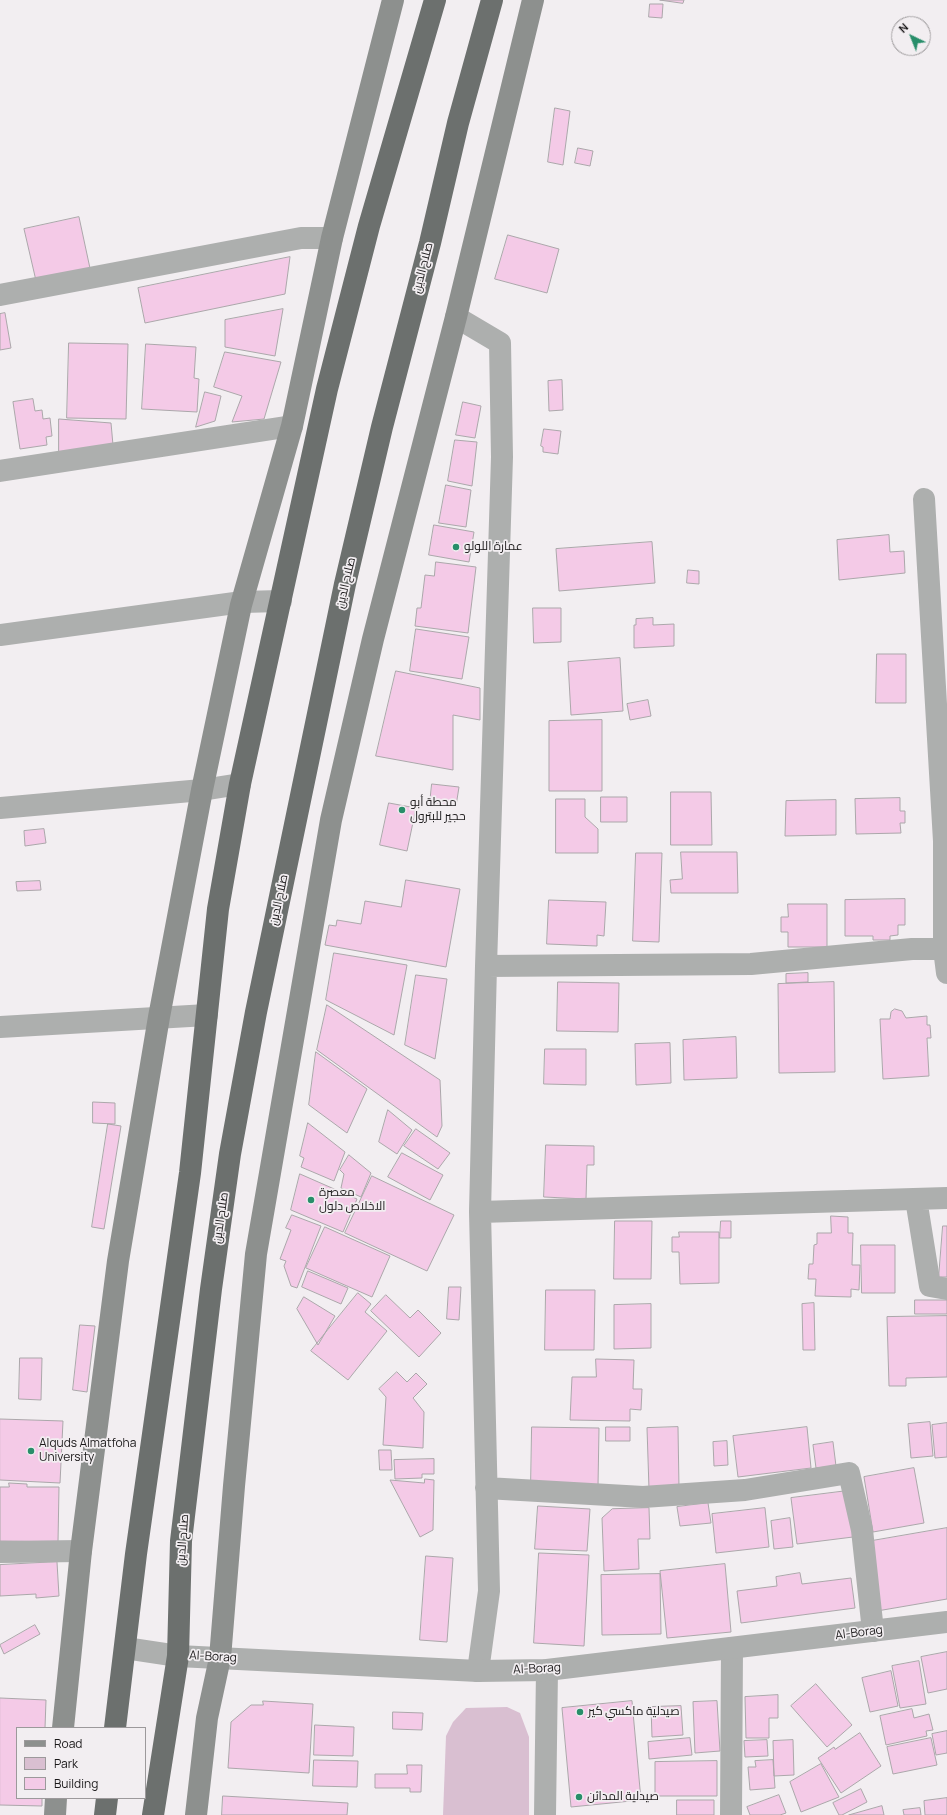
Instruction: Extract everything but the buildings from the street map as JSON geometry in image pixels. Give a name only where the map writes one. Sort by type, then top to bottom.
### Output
[{"type":"highway","points":[[115,1727],[136,1554],[190,1173],[218,909],[240,784],[327,389],[369,226],[435,0]]},
{"type":"highway","name":"صلاح الدين","points":[[153,1815],[178,1656],[181,1541],[210,1297],[230,1154],[256,1012],[345,584],[458,123],[492,0]]},
{"type":"highway","points":[[105,1815],[107,1799]]},
{"type":"main road","points":[[63,1727],[81,1551],[118,1261],[159,1017],[202,790],[242,602],[292,426],[332,238],[393,0]]},
{"type":"main road","points":[[196,1815],[207,1718],[220,1658],[234,1486],[256,1254],[331,820],[373,639],[456,317],[534,0]]},
{"type":"main road","points":[[55,1815],[56,1799]]},
{"type":"street","points":[[0,295],[301,238],[332,238]]},
{"type":"street","points":[[456,317],[500,343],[502,457],[480,1212],[489,1591],[478,1671]]},
{"type":"street","points":[[0,471],[292,426]]},
{"type":"street","points":[[924,499],[944,841],[944,948],[947,973]]},
{"type":"street","points":[[0,635],[242,602],[281,601]]},
{"type":"street","points":[[0,808],[202,790],[240,784]]},
{"type":"street","points":[[486,966],[751,964],[944,948]]},
{"type":"street","points":[[0,1027],[207,1015]]},
{"type":"street","points":[[480,1212],[947,1198]]},
{"type":"street","points":[[916,1199],[930,1286],[947,1289]]},
{"type":"street","points":[[486,1488],[643,1497],[745,1490],[849,1473],[862,1530],[873,1631]]},
{"type":"street","points":[[0,1552],[81,1551]]},
{"type":"street","name":"Al-Borag","points":[[125,1648],[178,1656],[478,1671],[547,1670],[947,1622]]},
{"type":"street","points":[[731,1815],[732,1648]]},
{"type":"street","points":[[545,1815],[547,1670]]},
{"type":"green space","points":[[507,1707],[520,1713],[529,1737],[529,1815],[443,1815],[446,1736],[453,1722],[466,1708]]},
{"type":"place","name":"عمارة اللولو","points":[[456,547]]},
{"type":"place","name":"محطة أبو حجير للبترول","points":[[402,810]]},
{"type":"place","name":"معصرة الاخلاص دلول","points":[[311,1200]]},
{"type":"place","name":"Alquds Almatfoha University","points":[[31,1451]]},
{"type":"place","name":"صيدلية ماكسي كير","points":[[580,1712]]},
{"type":"place","name":"صيدلية المدائن","points":[[579,1797]]}]
